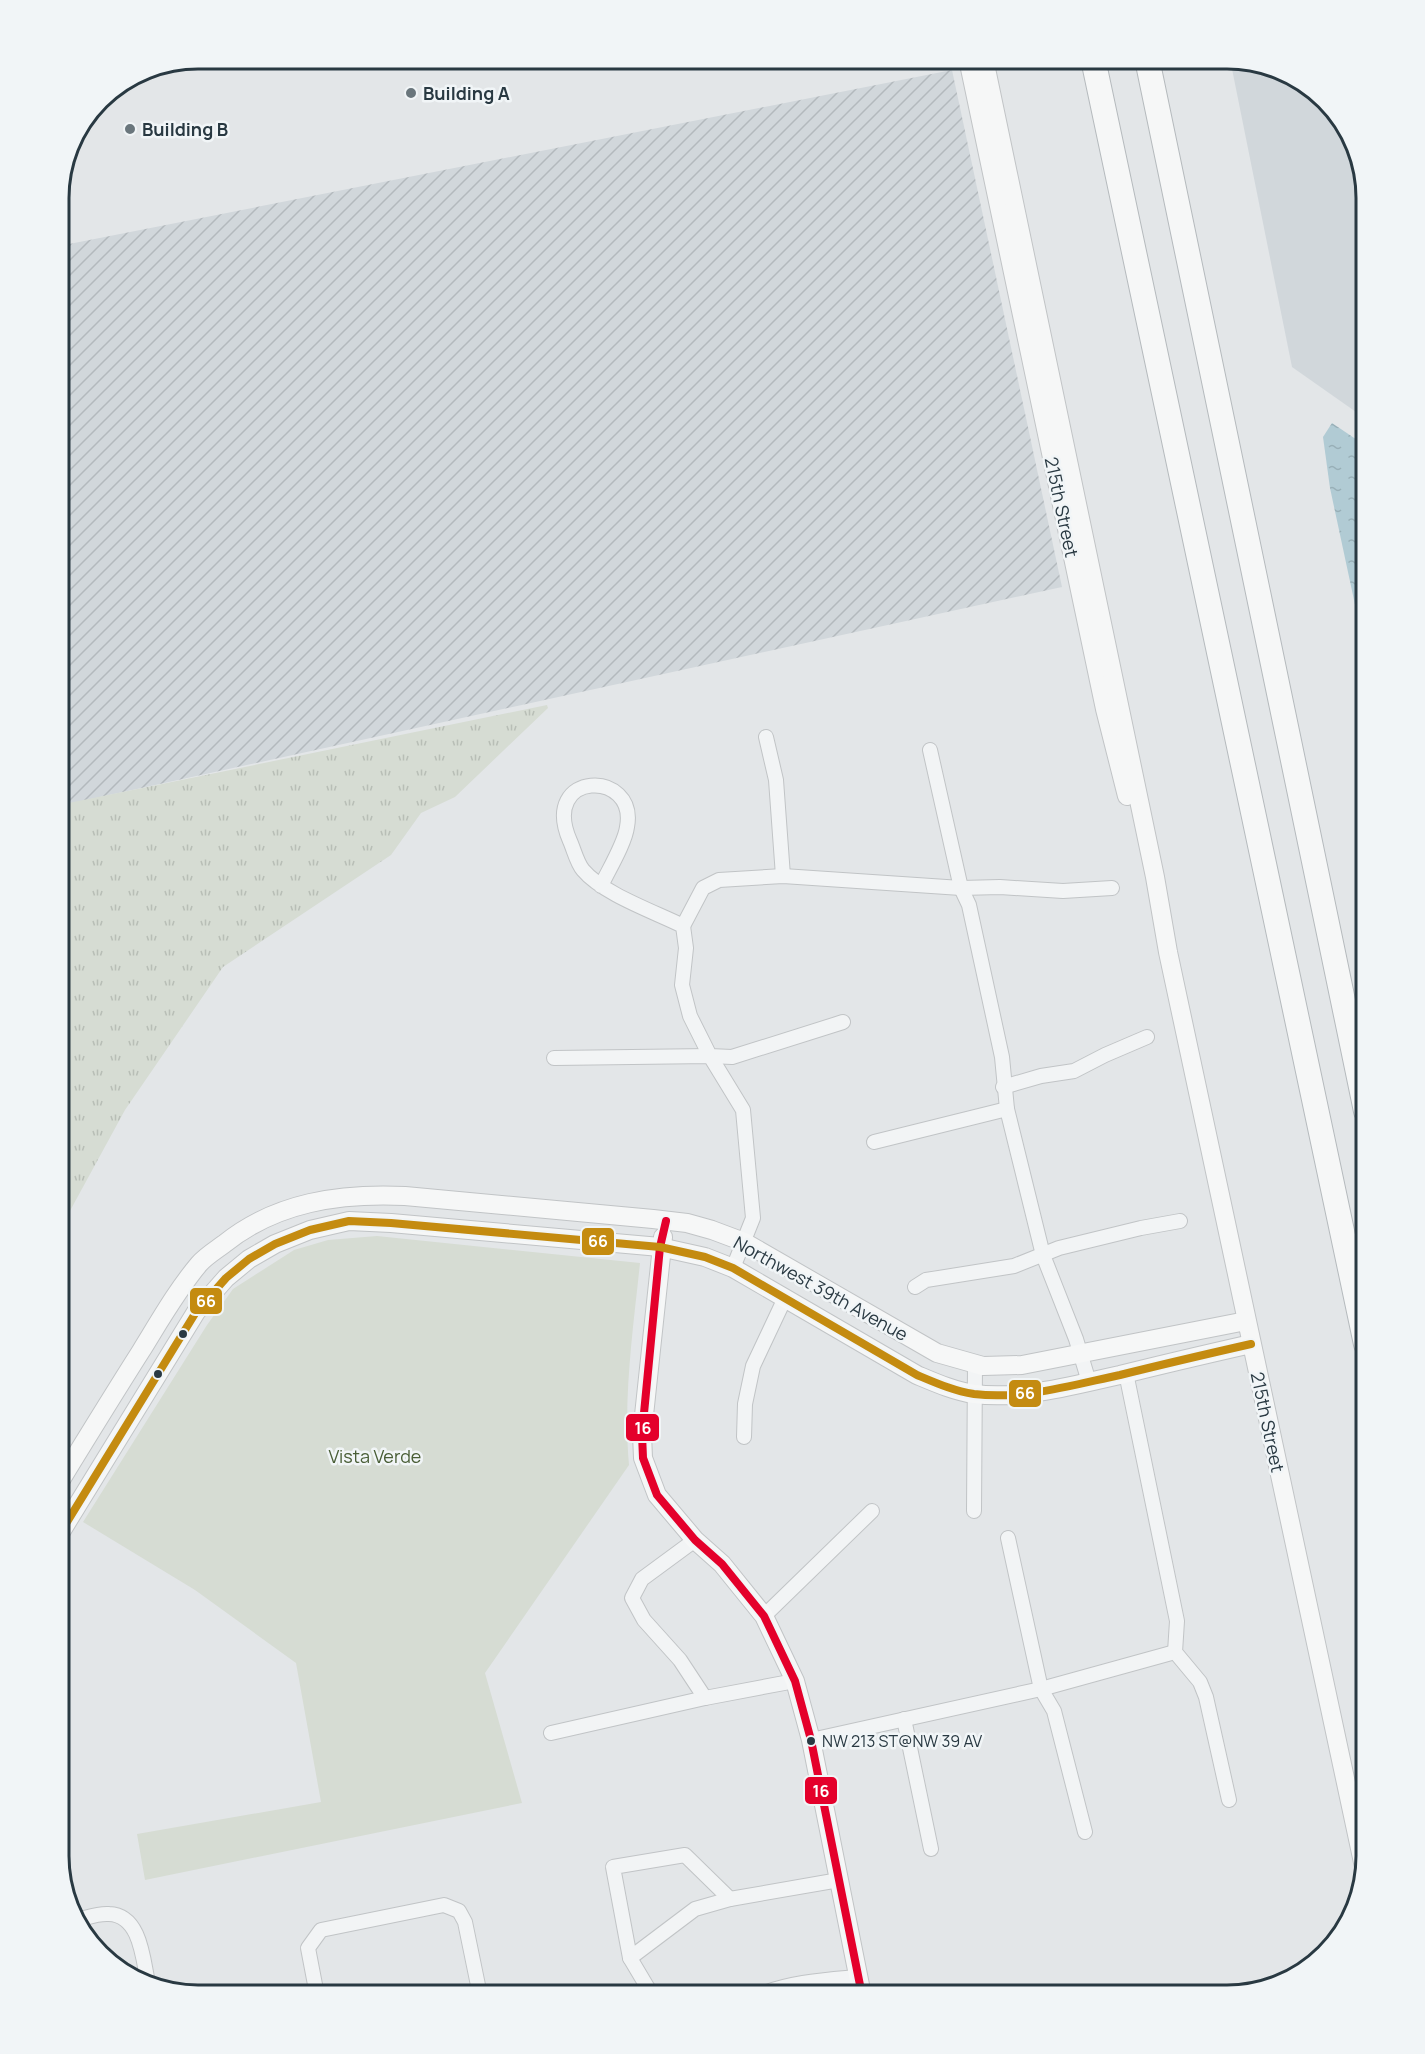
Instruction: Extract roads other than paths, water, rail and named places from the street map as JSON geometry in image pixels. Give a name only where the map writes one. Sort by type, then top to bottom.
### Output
[{"type":"highway","points":[[1095,69],[1356,1297]]},
{"type":"highway","points":[[1149,69],[1356,1063]]},
{"type":"street","name":"215th Street","points":[[971,69],[1105,709],[1168,952]]},
{"type":"street","name":"215th Street","points":[[986,69],[1155,877],[1168,952],[1356,1829]]},
{"type":"street","points":[[766,737],[776,780],[783,876]]},
{"type":"street","points":[[930,750],[961,888],[969,905],[1002,1057],[1007,1109],[1043,1255],[1089,1382]]},
{"type":"street","points":[[601,886],[627,829],[628,814],[622,799],[608,787],[589,784],[573,792],[563,811],[567,834],[582,869],[601,886],[683,926]]},
{"type":"street","points":[[734,1268],[753,1218],[743,1110],[710,1056],[690,1016],[682,985],[686,948],[683,926],[703,888],[719,880],[783,876],[961,888],[1000,886],[1063,891],[1112,888]]},
{"type":"street","points":[[554,1058],[732,1057],[843,1022]]},
{"type":"street","points":[[1004,1087],[1041,1076],[1074,1071],[1146,1037]]},
{"type":"street","points":[[874,1142],[1007,1109]]},
{"type":"street","name":"Northwest 39th Avenue","points":[[69,1465],[174,1298],[200,1262],[260,1219],[305,1203],[340,1197],[368,1194],[405,1196],[687,1223],[744,1242],[937,1353],[975,1364],[1010,1366],[1081,1355],[1246,1320]]},
{"type":"street","name":"Northwest 39th Avenue","points":[[69,1517],[196,1312],[226,1278],[275,1244],[309,1230],[349,1221],[660,1247],[705,1257],[734,1268],[917,1375],[943,1386],[974,1394],[1031,1393],[1089,1382],[1251,1344]]},
{"type":"street","points":[[666,1221],[660,1247],[642,1434],[643,1458],[657,1495],[695,1540],[722,1564],[764,1616],[795,1682],[811,1740],[860,1985]]},
{"type":"street","points":[[915,1287],[926,1280],[1014,1266],[1059,1248],[1180,1221]]},
{"type":"street","points":[[744,1437],[745,1404],[753,1366],[785,1298]]},
{"type":"street","points":[[974,1511],[975,1364]]},
{"type":"street","points":[[1126,1373],[1177,1621],[1175,1652],[1200,1682],[1206,1697],[1229,1800]]},
{"type":"street","points":[[764,1616],[872,1511]]},
{"type":"street","points":[[1008,1538],[1041,1689],[1054,1711],[1085,1832]]},
{"type":"street","points":[[695,1540],[642,1579],[632,1599],[644,1620],[680,1660],[705,1698]]},
{"type":"street","points":[[811,1740],[1041,1689],[1175,1652]]},
{"type":"street","points":[[552,1733],[705,1698],[795,1682]]},
{"type":"street","points":[[904,1719],[931,1850]]},
{"type":"street","points":[[646,1985],[630,1958],[613,1867],[686,1855],[730,1899]]},
{"type":"street","points":[[630,1958],[695,1909],[730,1899],[839,1880]]},
{"type":"street","points":[[315,1985],[308,1948],[321,1930],[444,1905],[459,1911],[465,1922],[478,1985]]},
{"type":"street","points":[[85,1918],[110,1913],[127,1921],[139,1939],[146,1974]]},
{"type":"street","points":[[794,1985],[858,1977]]},
{"type":"water","points":[[1332,423],[1356,439],[1356,609],[1330,488],[1323,437]]},
{"type":"place","name":"Building A","points":[[411,93]]},
{"type":"place","name":"Building B","points":[[130,129]]},
{"type":"place","name":"NW 213 ST@NW 39 AV","points":[[811,1741]]},
{"type":"park label","name":"Vista Verde","points":[[375,1456]]}]
